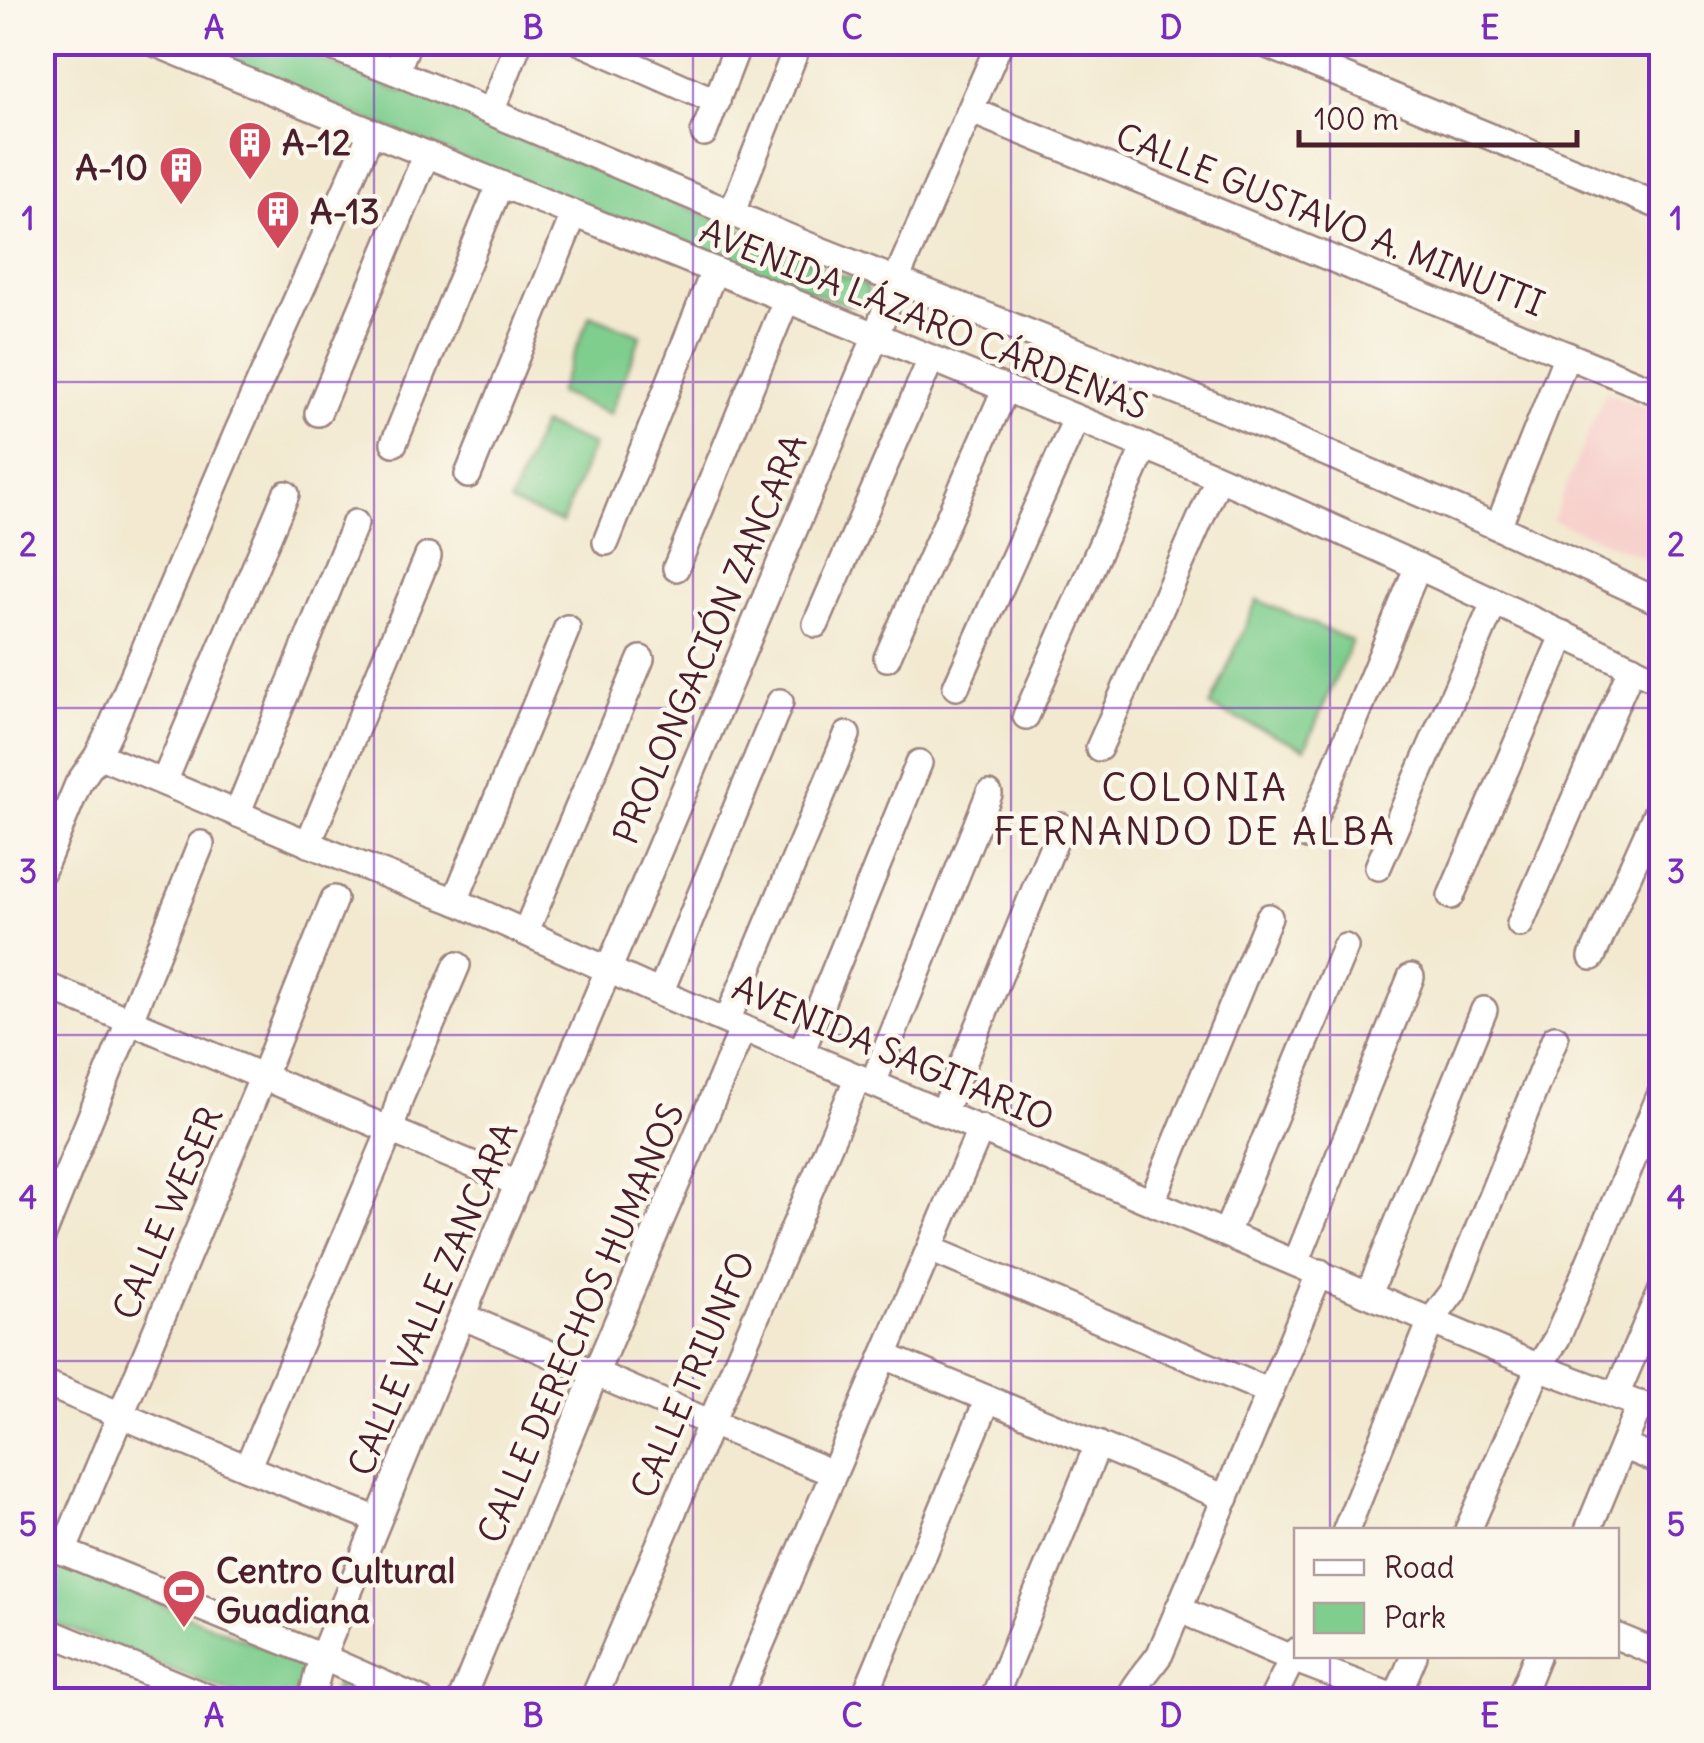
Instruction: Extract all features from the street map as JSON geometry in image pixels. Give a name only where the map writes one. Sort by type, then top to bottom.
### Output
[{"type":"street","name":"AVENIDA LÁZARO CÁRDENAS","points":[[152,42],[1145,446],[1418,566],[1662,682]]},
{"type":"street","name":"AVENIDA LÁZARO CÁRDENAS","points":[[320,42],[896,280],[1233,414],[1498,527],[1662,604]]},
{"type":"street","points":[[396,72],[408,42]]},
{"type":"street","points":[[491,112],[519,42]]},
{"type":"street","points":[[582,42],[717,102]]},
{"type":"street","points":[[704,132],[740,42]]},
{"type":"street","points":[[732,212],[799,42]]},
{"type":"street","name":"PROLONGACIÓN ZANCARA","points":[[610,969],[896,280],[1000,42]]},
{"type":"street","points":[[1260,42],[1662,207]]},
{"type":"street","name":"CALLE GUSTAVO A. MINUTTI","points":[[972,111],[1662,394]]},
{"type":"street","points":[[42,871],[78,784],[98,755],[371,134]]},
{"type":"street","points":[[318,414],[426,155]]},
{"type":"street","points":[[394,443],[500,184]]},
{"type":"street","points":[[468,475],[574,214]]},
{"type":"street","points":[[606,542],[714,271]]},
{"type":"street","points":[[676,568],[787,298]]},
{"type":"street","points":[[1498,527],[1567,355]]},
{"type":"street","points":[[816,624],[930,358]]},
{"type":"street","points":[[887,658],[1005,390]]},
{"type":"street","points":[[956,687],[1076,419]]},
{"type":"street","points":[[1026,716],[1145,446]]},
{"type":"street","points":[[1099,748],[1218,479]]},
{"type":"street","points":[[164,782],[286,494]]},
{"type":"street","points":[[237,814],[356,523]]},
{"type":"street","points":[[308,844],[428,556]]},
{"type":"street","points":[[1306,836],[1418,566]]},
{"type":"street","points":[[1378,867],[1494,603]]},
{"type":"street","points":[[455,902],[567,628]]},
{"type":"street","points":[[1451,896],[1564,634]]},
{"type":"street","points":[[526,932],[641,660]]},
{"type":"street","points":[[1520,924],[1632,667]]},
{"type":"street","points":[[660,993],[780,702]]},
{"type":"street","name":"CALLE DERECHOS HUMANOS","points":[[461,1700],[735,1025],[847,735]]},
{"type":"street","name":"AVENIDA SAGITARIO","points":[[98,755],[526,932],[660,993],[1539,1367],[1639,1404]]},
{"type":"street","points":[[801,1052],[919,763]]},
{"type":"street","name":"CALLE TRIUNFO","points":[[593,1700],[989,794]]},
{"type":"street","points":[[1592,957],[1662,800]]},
{"type":"street","points":[[943,1113],[1061,826]]},
{"type":"street","points":[[42,1237],[201,844]]},
{"type":"street","name":"CALLE WESER","points":[[53,1548],[120,1415],[334,899]]},
{"type":"street","points":[[1152,1201],[1269,916]]},
{"type":"street","points":[[1226,1232],[1346,947]]},
{"type":"street","points":[[247,1468],[456,965]]},
{"type":"street","name":"CALLE VALLE ZANCARA","points":[[311,1700],[322,1657],[378,1520],[610,969]]},
{"type":"street","points":[[1128,1700],[1160,1654],[1270,1392],[1308,1268],[1412,977]]},
{"type":"street","points":[[42,984],[519,1184]]},
{"type":"street","points":[[1369,1293],[1484,1010]]},
{"type":"street","points":[[1347,1528],[1431,1321],[1453,1292],[1555,1038]]},
{"type":"street","points":[[1469,1528],[1539,1367],[1557,1338],[1662,1090]]},
{"type":"street","points":[[737,1700],[980,1128]]},
{"type":"street","points":[[930,1249],[1270,1392]]},
{"type":"street","points":[[1589,1528],[1639,1404],[1662,1288]]},
{"type":"street","points":[[462,1316],[834,1473]]},
{"type":"street","points":[[886,1356],[1226,1498]]},
{"type":"street","points":[[42,1382],[378,1520]]},
{"type":"street","points":[[862,1700],[988,1398]]},
{"type":"street","points":[[993,1700],[1098,1444]]},
{"type":"street","points":[[1622,1446],[1662,1462]]},
{"type":"street","points":[[53,1548],[420,1700]]},
{"type":"street","points":[[1178,1609],[1294,1655]]},
{"type":"street","points":[[42,1629],[197,1697]]},
{"type":"street","points":[[1619,1637],[1662,1655]]},
{"type":"street","points":[[1272,1700],[1294,1657]]},
{"type":"street","points":[[1302,1658],[1397,1700],[1413,1658]]},
{"type":"street","points":[[1519,1700],[1536,1658]]},
{"type":"shaded area","points":[[1606,391],[1661,414],[1661,565],[1552,520]]},
{"type":"green space","points":[[178,43],[280,43],[402,92],[404,89],[787,248],[832,273],[867,286],[869,300],[864,306],[847,305],[805,289],[762,279]]},
{"type":"green space","points":[[590,315],[641,335],[610,414],[558,393]]},
{"type":"green space","points":[[542,424],[593,445],[562,523],[510,503]]},
{"type":"green space","points":[[1257,600],[1352,641],[1305,748],[1210,707]]},
{"type":"green space","points":[[42,1555],[308,1666],[294,1700],[249,1700],[43,1619]]},
{"type":"green space","points":[[339,1680],[388,1700],[329,1700]]},
{"type":"place","name":"A-12","points":[[250,181]]},
{"type":"place","name":"A-10","points":[[181,206]]},
{"type":"place","name":"A-13","points":[[278,250]]},
{"type":"place","name":"Centro Cultural Guadiana","points":[[184,1629]]},
{"type":"district","name":"COLONIA FERNANDO DE ALBA","points":[[1195,810]]}]
